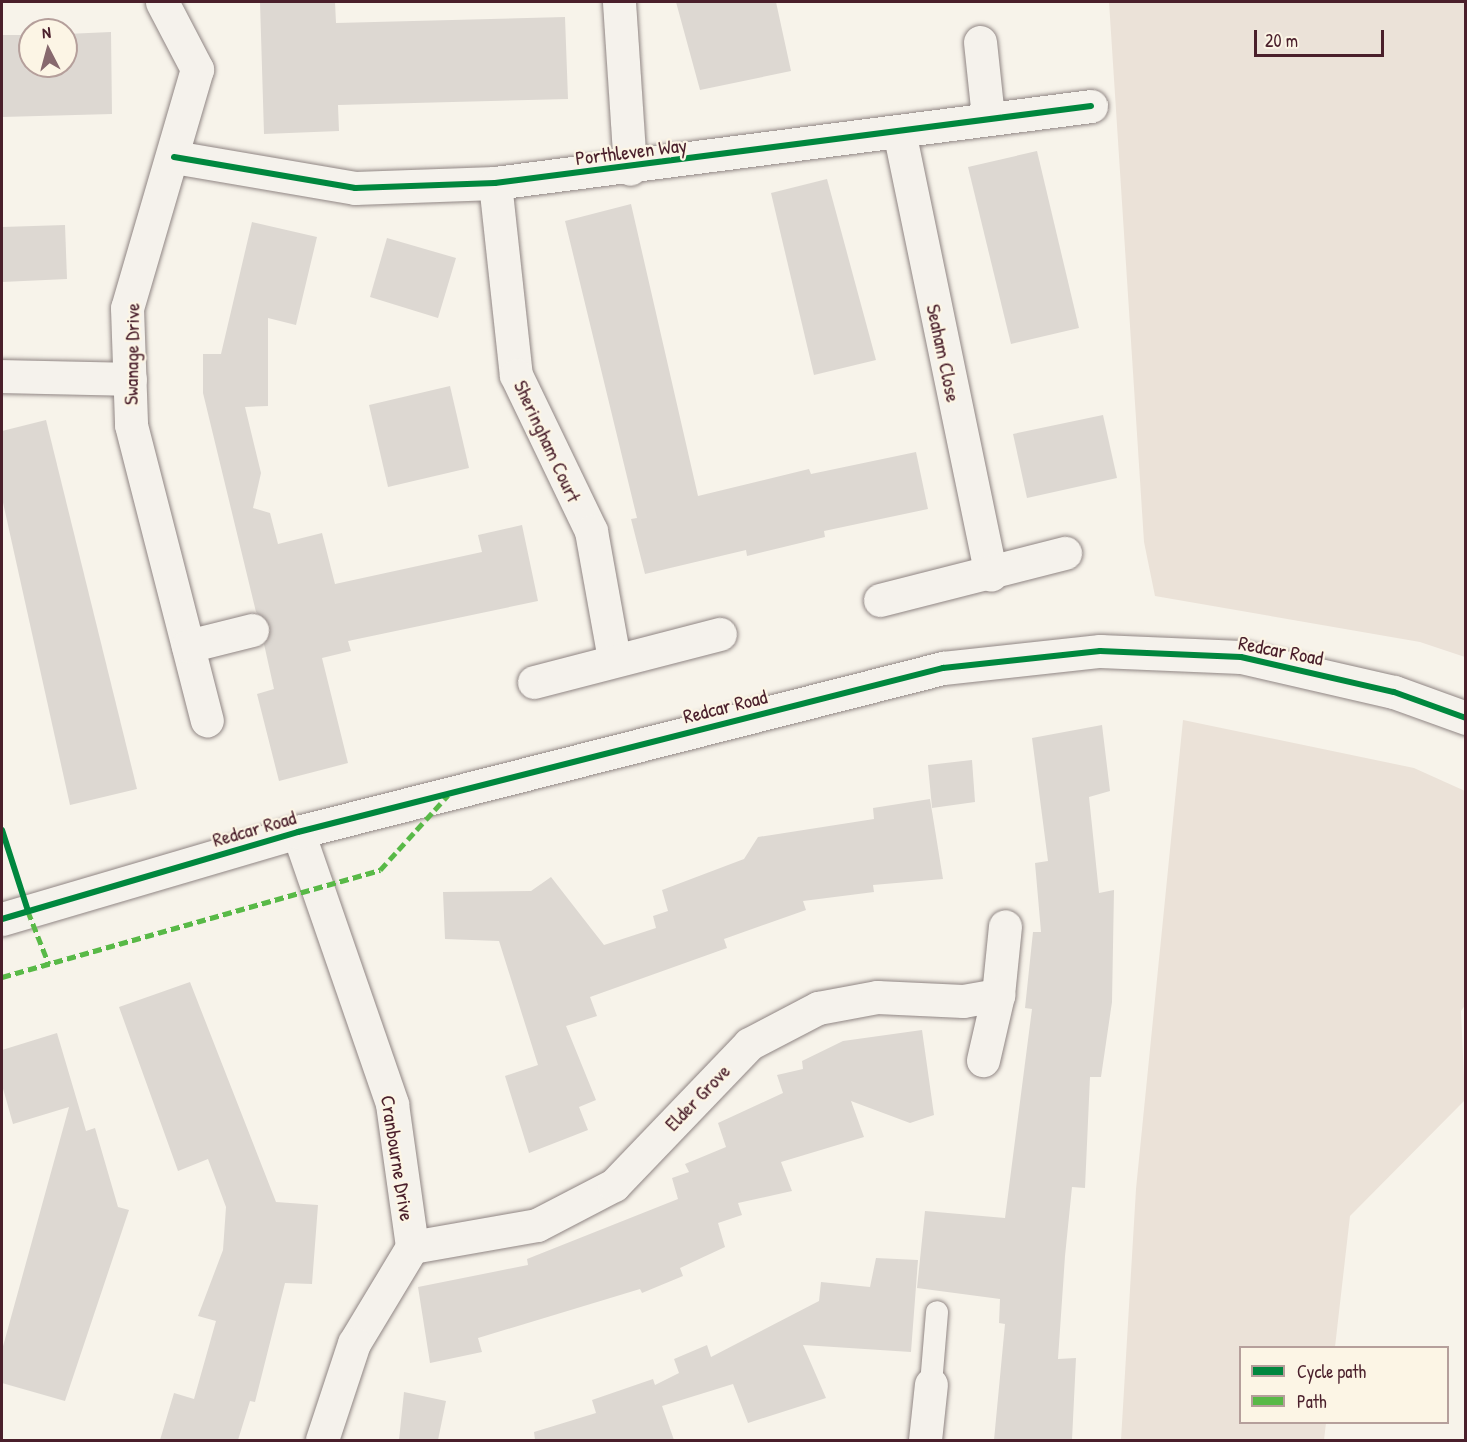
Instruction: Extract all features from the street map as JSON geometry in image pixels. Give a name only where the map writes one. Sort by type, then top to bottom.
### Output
[{"type":"street","name":"Swanage Drive","points":[[162,2],[197,69],[174,157],[127,308],[131,425],[207,720]]},
{"type":"street","points":[[620,2],[630,169]]},
{"type":"street","points":[[980,42],[988,117]]},
{"type":"street","name":"Porthleven Way","points":[[174,157],[356,188],[495,183],[630,169],[988,117],[1091,106]]},
{"type":"street","name":"Seaham Close","points":[[899,131],[990,574]]},
{"type":"street","name":"Sheringham Court","points":[[495,183],[516,375],[591,531],[614,659]]},
{"type":"street","points":[[2,376],[130,379]]},
{"type":"street","points":[[880,600],[990,574],[1065,553]]},
{"type":"street","points":[[188,646],[252,630]]},
{"type":"street","points":[[534,681],[720,634]]},
{"type":"street","name":"Redcar Road","points":[[2,919],[298,832],[943,668],[1100,651],[1241,657],[1394,692],[1466,718]]},
{"type":"street","name":"Cranbourne Drive","points":[[298,832],[393,1104],[412,1247],[354,1343],[322,1440]]},
{"type":"street","points":[[983,1060],[998,995],[1005,926]]},
{"type":"street","name":"Elder Grove","points":[[412,1247],[537,1225],[614,1185],[749,1044],[818,1008],[877,998],[963,1002],[998,995]]},
{"type":"street","points":[[925,1440],[931,1384]]},
{"type":"lane","points":[[931,1384],[937,1312]]},
{"type":"shaded area","points":[[1109,2],[1465,2],[1465,657],[1420,642],[1155,596],[1144,542]]},
{"type":"shaded area","points":[[1183,720],[1414,768],[1465,791],[1466,1004],[1461,1011],[1465,1100],[1350,1216],[1335,1346],[1239,1346],[1239,1424],[1326,1424],[1324,1440],[1121,1440],[1136,1189]]},
{"type":"building","points":[[260,2],[335,2],[336,23],[565,17],[568,99],[338,105],[339,131],[264,134]]},
{"type":"building","points":[[676,2],[776,2],[791,71],[700,90]]},
{"type":"building","points":[[111,32],[112,114],[2,117],[2,35],[18,35],[18,78],[78,78],[78,33]]},
{"type":"building","points":[[1037,151],[1079,328],[1011,344],[968,167]]},
{"type":"building","points":[[827,179],[876,360],[814,375],[771,193]]},
{"type":"building","points":[[631,204],[698,496],[809,469],[811,474],[916,452],[928,509],[824,531],[825,537],[747,556],[746,550],[645,574],[631,519],[637,518],[565,221]]},
{"type":"building","points":[[252,222],[317,237],[296,325],[268,318],[268,406],[245,407],[261,473],[253,508],[270,513],[278,544],[322,533],[335,584],[482,552],[478,535],[522,525],[538,601],[348,641],[351,651],[322,658],[348,763],[279,781],[257,694],[274,689],[264,644],[270,626],[256,612],[203,393],[203,354],[221,354]]},
{"type":"building","points":[[65,225],[67,279],[2,282],[2,227]]},
{"type":"building","points":[[387,238],[456,258],[438,318],[370,297]]},
{"type":"building","points":[[450,386],[469,468],[388,487],[369,405]]},
{"type":"building","points":[[1103,415],[1117,478],[1027,498],[1013,434]]},
{"type":"building","points":[[46,420],[137,789],[70,805],[2,498],[2,431]]},
{"type":"building","points":[[1102,725],[1110,791],[1089,797],[1099,893],[1114,890],[1112,1002],[1101,1077],[1090,1077],[1085,1188],[1072,1187],[1065,1256],[1058,1359],[1076,1358],[1072,1440],[994,1440],[1005,1324],[999,1323],[1000,1299],[917,1288],[925,1211],[1005,1218],[1032,1009],[1025,1008],[1033,932],[1041,932],[1035,863],[1048,861],[1032,738]]},
{"type":"building","points":[[972,760],[975,802],[932,808],[928,765]]},
{"type":"building","points":[[930,799],[943,879],[873,885],[874,892],[803,901],[806,910],[724,939],[727,948],[590,997],[597,1016],[566,1026],[596,1100],[579,1107],[588,1130],[529,1153],[505,1076],[538,1065],[499,941],[445,939],[443,892],[531,891],[551,877],[604,945],[656,928],[653,916],[668,911],[662,890],[744,859],[758,837],[874,819],[873,808]]},
{"type":"building","points":[[190,982],[276,1202],[318,1205],[312,1284],[285,1283],[255,1402],[250,1401],[238,1440],[160,1440],[174,1393],[194,1399],[216,1321],[198,1316],[223,1250],[226,1207],[208,1159],[178,1171],[119,1007]]},
{"type":"building","points":[[922,1030],[934,1115],[910,1123],[851,1101],[864,1137],[781,1162],[792,1191],[738,1203],[742,1215],[718,1223],[725,1247],[680,1268],[683,1276],[642,1293],[640,1289],[478,1338],[482,1352],[430,1363],[418,1287],[528,1265],[527,1259],[678,1199],[672,1178],[689,1172],[685,1164],[726,1147],[718,1123],[783,1093],[777,1075],[803,1069],[802,1061],[843,1041]]},
{"type":"building","points":[[57,1033],[86,1131],[95,1128],[118,1207],[129,1210],[65,1401],[2,1383],[2,1350],[69,1107],[13,1124],[2,1085],[2,1050]]},
{"type":"building","points":[[876,1258],[918,1260],[911,1352],[803,1345],[826,1398],[748,1423],[733,1384],[662,1406],[674,1440],[535,1440],[534,1432],[596,1413],[592,1400],[653,1379],[655,1385],[679,1373],[674,1359],[707,1345],[711,1357],[819,1301],[821,1282],[870,1287]]},
{"type":"building","points":[[404,1392],[446,1401],[438,1440],[399,1440]]},
{"type":"marked path","points":[[2,977],[380,870],[448,795]]},
{"type":"marked path","points":[[28,911],[49,964]]},
{"type":"cycle path","points":[[174,157],[355,188],[495,183],[1091,106]]},
{"type":"cycle path","points":[[2,919],[298,832],[943,668],[1100,651],[1241,657],[1394,692],[1466,718]]},
{"type":"cycle path","points":[[2,830],[28,911]]}]
